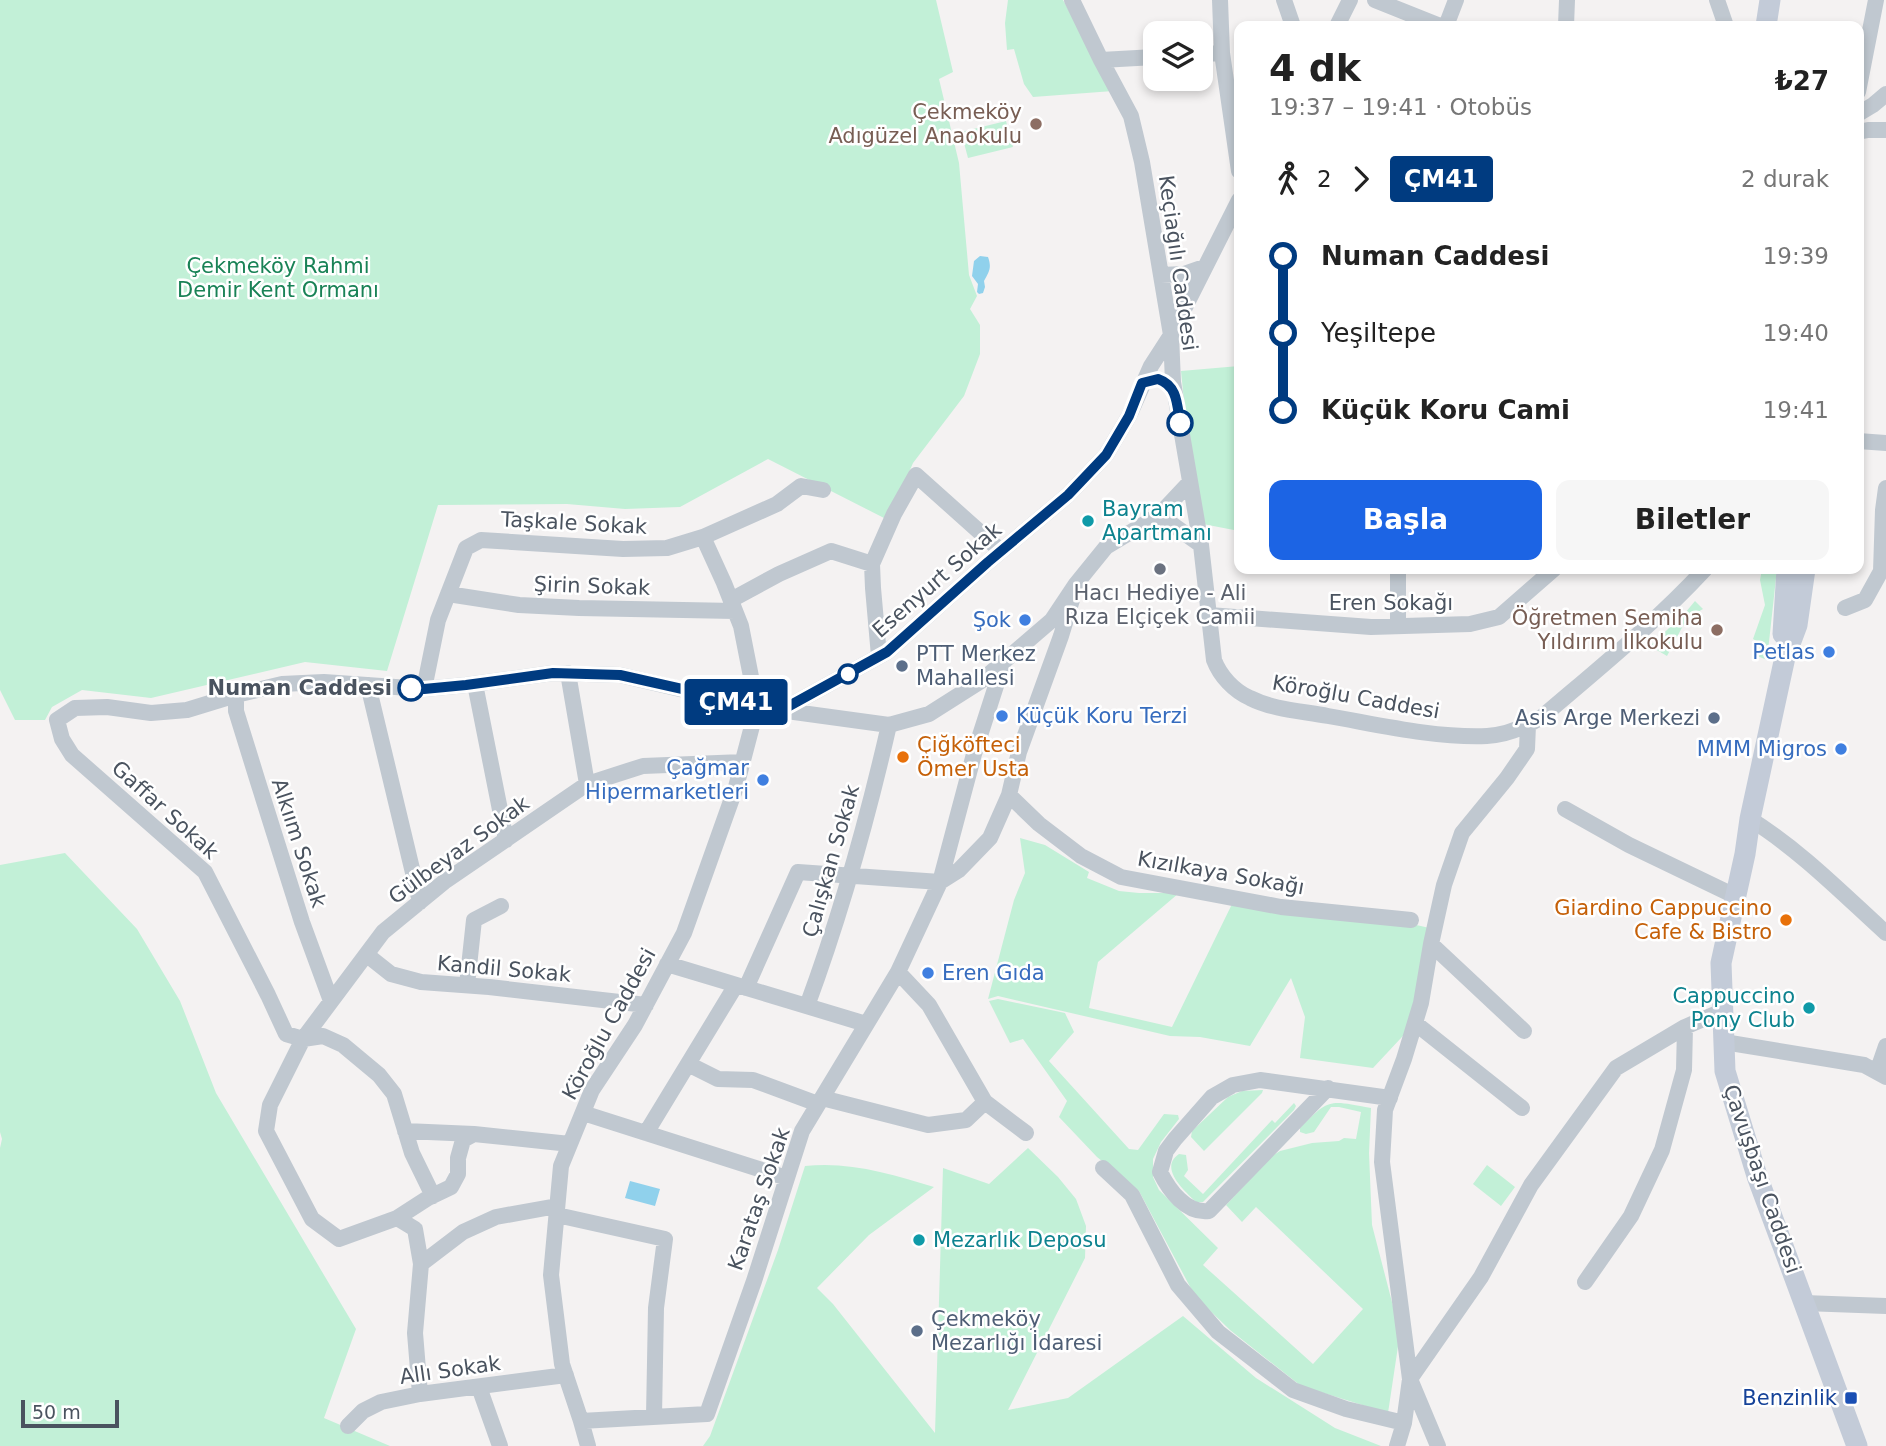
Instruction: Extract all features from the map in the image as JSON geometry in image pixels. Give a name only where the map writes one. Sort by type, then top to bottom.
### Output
[{"type":"main road","points":[[1767,21],[1770,0]]},
{"type":"main road","points":[[1780,21],[1782,0]]},
{"type":"main road","name":"Çavuşbaşı Caddesi","points":[[1785,657],[1783,636],[1787,574]]},
{"type":"main road","name":"Çavuşbaşı Caddesi","points":[[1804,574],[1797,625],[1785,657],[1721,963],[1725,1071],[1749,1149],[1857,1446]]},
{"type":"street","name":"Keçiağılı Caddesi","points":[[1072,0],[1130,116],[1142,162],[1171,335],[1175,392],[1201,545]]},
{"type":"street","points":[[1220,0],[1222,53],[1234,136]]},
{"type":"street","points":[[1284,0],[1291,21]]},
{"type":"street","points":[[1340,21],[1350,0]]},
{"type":"street","points":[[1375,0],[1428,21]]},
{"type":"street","points":[[1448,21],[1456,0]]},
{"type":"street","points":[[1566,21],[1567,0]]},
{"type":"street","points":[[1717,0],[1724,21]]},
{"type":"street","points":[[1864,46],[1876,0]]},
{"type":"street","points":[[1213,53],[1222,53]]},
{"type":"street","points":[[1101,60],[1143,58]]},
{"type":"street","points":[[1864,110],[1886,94]]},
{"type":"street","points":[[1864,131],[1886,130]]},
{"type":"street","name":"Esenyurt Sokak","points":[[780,711],[887,652],[1068,495],[1106,455],[1129,416],[1142,383],[1171,335],[1234,210]]},
{"type":"street","points":[[1161,275],[1184,274],[1204,267]]},
{"type":"street","points":[[1142,383],[1158,379],[1175,392]]},
{"type":"street","points":[[1864,441],[1886,443]]},
{"type":"street","points":[[879,656],[872,564],[894,514],[916,475],[1001,551]]},
{"type":"street","points":[[236,695],[282,684],[324,682],[424,689],[553,673],[620,675],[757,707],[888,725],[929,714],[981,681],[1052,621],[1076,584],[1106,547],[1159,516],[1190,482]]},
{"type":"street","name":"Taşkale Sokak","points":[[424,689],[438,620],[466,548],[481,540],[623,549],[667,548],[703,537],[777,504],[801,486],[822,489]]},
{"type":"street","points":[[1845,608],[1866,600],[1881,572],[1884,557],[1886,488]]},
{"type":"street","points":[[1159,516],[1201,545]]},
{"type":"street","name":"Köroğlu Caddesi","points":[[588,1446],[562,1364],[551,1275],[561,1166],[593,1090],[635,1025],[684,933],[736,787],[757,707],[741,626],[703,537]]},
{"type":"street","name":"Köroğlu Caddesi","points":[[1201,545],[1214,660],[1218,669],[1239,692],[1266,705],[1432,733],[1488,736],[1510,732],[1542,717],[1651,623],[1700,574]]},
{"type":"street","points":[[733,606],[779,574],[831,551],[872,564]]},
{"type":"street","points":[[1398,574],[1398,626]]},
{"type":"street","name":"Eren Sokağı","points":[[1209,615],[1371,627],[1470,624],[1499,617],[1548,574]]},
{"type":"street","points":[[646,1133],[688,1064],[741,986],[797,872],[940,882],[958,870],[990,838],[1009,795],[1019,752],[1062,636],[1076,584]]},
{"type":"street","name":"Şirin Sokak","points":[[448,594],[531,606],[733,606]]},
{"type":"street","points":[[1004,661],[974,754],[940,882],[898,972],[929,1005],[985,1102],[1026,1133]]},
{"type":"street","points":[[568,673],[587,785]]},
{"type":"street","points":[[475,684],[506,840]]},
{"type":"street","points":[[368,685],[420,902]]},
{"type":"street","name":"Gaffar Sokak","points":[[236,695],[187,710],[151,713],[107,707],[75,708],[57,720],[62,739],[72,755],[205,872],[286,1034],[303,1039]]},
{"type":"street","name":"Alkıım Sokak","points":[[236,695],[236,711],[302,922],[331,1002]]},
{"type":"street","name":"Çalışkan Sokak","points":[[807,1006],[832,937],[850,875],[874,789],[888,725]]},
{"type":"street","points":[[1397,1446],[1404,1423],[1410,1379],[1382,1163],[1385,1110],[1421,1003],[1444,885],[1462,833],[1527,749],[1528,725]]},
{"type":"street","name":"Gülbeyaz Sokak","points":[[397,1218],[339,1239],[312,1219],[266,1131],[270,1105],[303,1039],[383,932],[444,882],[587,785],[643,766],[743,762]]},
{"type":"street","name":"Kızılkaya Sokağı","points":[[1009,795],[1039,824],[1082,856],[1121,877],[1281,907],[1411,920]]},
{"type":"street","points":[[1565,809],[1629,845],[1735,897]]},
{"type":"street","points":[[1751,819],[1824,877],[1886,933]]},
{"type":"street","points":[[467,985],[474,920],[501,906]]},
{"type":"street","points":[[1431,944],[1524,1031]]},
{"type":"street","name":"Kandil Sokak","points":[[366,955],[391,974],[421,982],[646,1005]]},
{"type":"street","points":[[667,964],[866,1024]]},
{"type":"street","name":"Karataş Sokak","points":[[654,1416],[707,1414],[803,1131],[898,972]]},
{"type":"street","points":[[1410,1379],[1482,1277],[1531,1185],[1616,1068],[1685,1027],[1722,1011]]},
{"type":"street","points":[[1415,1023],[1522,1108]]},
{"type":"street","points":[[1585,1282],[1631,1216],[1662,1150],[1685,1070],[1685,1027]]},
{"type":"street","points":[[303,1039],[323,1036],[343,1045],[379,1075],[394,1094],[412,1153],[433,1196]]},
{"type":"street","points":[[1724,1042],[1864,1065],[1881,1074],[1886,1046]]},
{"type":"street","points":[[688,1064],[718,1079],[753,1080],[820,1101],[928,1125],[966,1120],[985,1102]]},
{"type":"street","points":[[1328,1088],[1209,1211],[1191,1209],[1168,1186],[1160,1172],[1166,1151],[1212,1097],[1233,1085],[1260,1080],[1328,1088],[1390,1098]]},
{"type":"street","points":[[583,1113],[787,1178]]},
{"type":"street","points":[[405,1131],[474,1134],[570,1144]]},
{"type":"street","points":[[421,1394],[415,1333],[421,1264],[415,1229],[397,1218],[451,1187],[458,1174],[458,1158],[463,1140],[474,1134]]},
{"type":"street","points":[[1102,1168],[1132,1195],[1178,1286],[1218,1332],[1293,1390],[1346,1409],[1404,1423]]},
{"type":"street","points":[[421,1264],[463,1232],[496,1217],[557,1211],[664,1239],[656,1308],[654,1416],[581,1421]]},
{"type":"street","points":[[1804,1303],[1886,1306]]},
{"type":"street","name":"Allı Sokak","points":[[348,1426],[363,1411],[381,1402],[421,1394],[566,1375]]},
{"type":"street","points":[[1410,1379],[1438,1446]]},
{"type":"street","points":[[479,1387],[500,1446]]},
{"type":"green space","name":"Çekmeköy Rahmi Demir Kent Ormanı","points":[[0,0],[936,0],[953,72],[939,79],[959,163],[969,275],[977,296],[970,309],[980,325],[980,354],[964,396],[913,463],[888,520],[768,459],[680,507],[625,509],[567,504],[438,505],[387,671],[305,662],[151,698],[82,690],[52,707],[45,720],[15,720],[0,690]]},
{"type":"green space","points":[[1008,0],[1063,0],[1113,91],[1033,97],[1024,84],[1014,49],[1007,50],[1005,23]]},
{"type":"green space","points":[[1006,121],[1013,147],[968,158],[961,132]]},
{"type":"green space","points":[[1234,366],[1234,530],[1203,524],[1189,452],[1181,371]]},
{"type":"green space","points":[[1761,574],[1776,574],[1767,660],[1755,655],[1760,643],[1753,639],[1765,605]]},
{"type":"green space","points":[[1695,601],[1703,609],[1687,618],[1667,656],[1650,646],[1685,613]]},
{"type":"green space","points":[[1020,838],[1045,845],[1089,872],[1087,878],[1119,891],[1179,893],[1098,962],[1089,1008],[1172,1027],[1233,902],[1381,917],[1434,929],[1415,1023],[1373,1068],[1300,1058],[1305,1017],[1291,978],[1250,1046],[1200,1037],[1170,1036],[998,996],[988,999],[1014,900],[1025,873]]},
{"type":"green space","points":[[65,853],[137,929],[180,1001],[216,1093],[356,1329],[324,1418],[390,1446],[0,1446],[0,865]]},
{"type":"green space","points":[[998,999],[1065,1013],[1074,1032],[1049,1061],[1129,1149],[1138,1150],[1164,1114],[1178,1115],[1179,1119],[1161,1142],[1153,1159],[1153,1177],[1159,1190],[1218,1248],[1203,1265],[1313,1364],[1363,1309],[1256,1207],[1242,1222],[1226,1205],[1272,1156],[1280,1151],[1312,1143],[1356,1139],[1361,1112],[1339,1107],[1331,1107],[1314,1132],[1300,1132],[1300,1128],[1325,1106],[1338,1103],[1371,1108],[1369,1153],[1372,1225],[1400,1333],[1388,1413],[1301,1386],[1230,1330],[1195,1296],[1139,1191],[1097,1157],[1059,1117],[1067,1101],[1023,1039],[1010,1043],[989,1001]]},
{"type":"green space","points":[[1263,1090],[1204,1151],[1191,1137],[1192,1131],[1228,1097],[1242,1091]]},
{"type":"green space","points":[[1294,1103],[1294,1110],[1203,1202],[1196,1202],[1176,1179],[1171,1166],[1173,1160],[1179,1154],[1186,1155],[1188,1170],[1184,1176],[1203,1194],[1272,1120],[1275,1123]]},
{"type":"green space","points":[[1028,1148],[1076,1199],[1086,1226],[1085,1258],[1008,1410],[1068,1398],[1183,1316],[1256,1378],[1335,1428],[1381,1446],[703,1446],[710,1436],[778,1250],[805,1166],[821,1165],[870,1170],[934,1187],[869,1235],[817,1288],[833,1304],[935,1433],[943,1168],[989,1184]]},
{"type":"green space","points":[[1487,1165],[1515,1187],[1501,1206],[1473,1184]]},
{"type":"water","points":[[980,256],[988,257],[990,267],[984,281],[983,293],[979,294],[978,284],[972,276],[974,261]]},
{"type":"water","points":[[630,1181],[660,1189],[655,1206],[625,1198]]},
{"type":"bus line","name":"ÇM41","points":[[411,688],[466,685],[553,673],[620,675],[780,711],[887,652],[1068,495],[1106,455],[1129,416],[1142,383],[1158,379],[1171,387],[1175,392],[1180,423]]},
{"type":"place","name":"Çekmeköy Adıgüzel Anaokulu","points":[[1036,124]]},
{"type":"place","name":"Bayram Apartmanı","points":[[1088,521]]},
{"type":"place","name":"Hacı Hediye - Ali Rıza Elçiçek Camii","points":[[1160,569]]},
{"type":"place","name":"Şok","points":[[1025,620]]},
{"type":"place","name":"Öğretmen Semiha Yıldırım İlkokulu","points":[[1717,630]]},
{"type":"place","name":"Petlas","points":[[1829,652]]},
{"type":"place","name":"PTT Merkez Mahallesi","points":[[902,666]]},
{"type":"place","name":"Numan Caddesi","points":[[411,688]]},
{"type":"place","name":"Küçük Koru Terzi","points":[[1002,716]]},
{"type":"place","name":"Asis Arge Merkezi","points":[[1714,718]]},
{"type":"place","name":"MMM Migros","points":[[1841,749]]},
{"type":"place","name":"Çiğköfteci Ömer Usta","points":[[903,757]]},
{"type":"place","name":"Çağmar Hipermarketleri","points":[[763,780]]},
{"type":"place","name":"Giardino Cappuccino Cafe & Bistro","points":[[1786,920]]},
{"type":"place","name":"Eren Gıda","points":[[928,973]]},
{"type":"place","name":"Cappuccino Pony Club","points":[[1809,1008]]},
{"type":"place","name":"Mezarlık Deposu","points":[[919,1240]]},
{"type":"place","name":"Çekmeköy Mezarlığı İdaresi","points":[[917,1331]]},
{"type":"place","name":"Benzinlik","points":[[1851,1398]]}]
